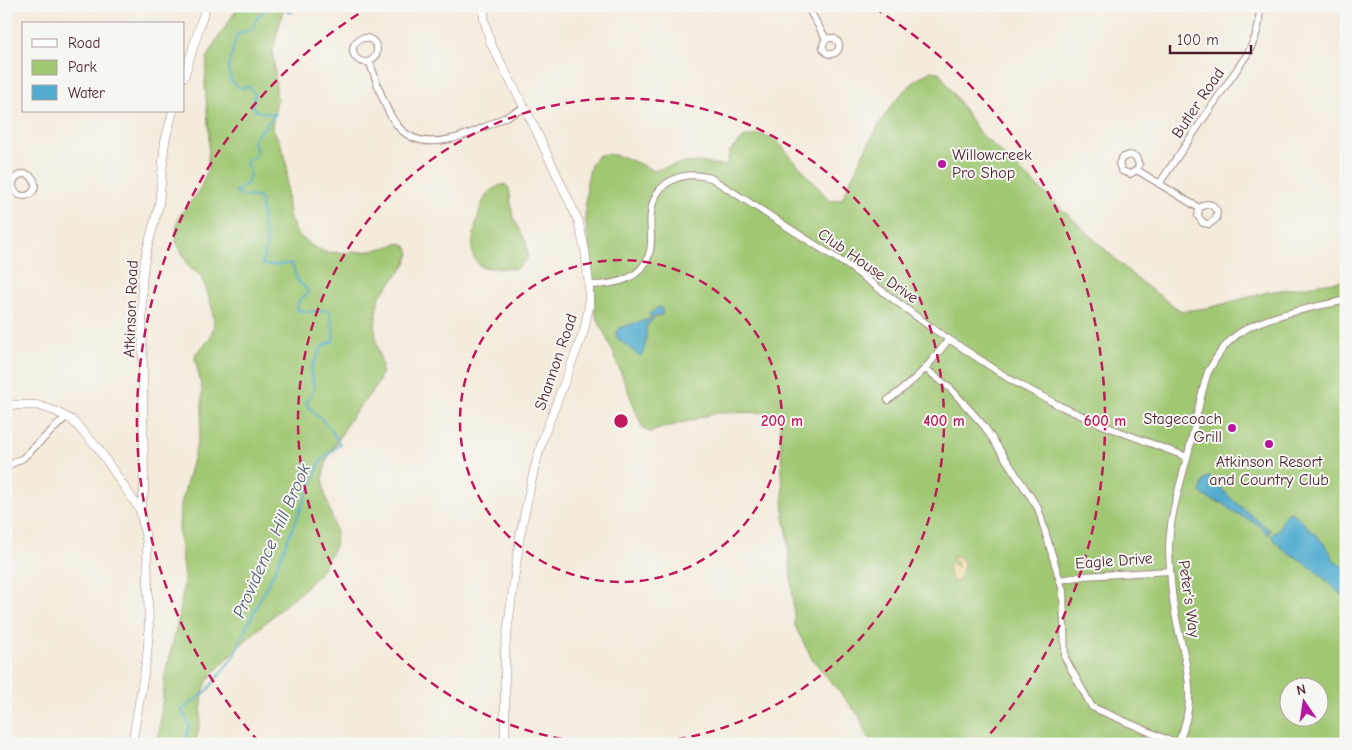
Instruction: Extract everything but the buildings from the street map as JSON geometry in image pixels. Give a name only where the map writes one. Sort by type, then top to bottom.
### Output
[{"type":"street","points":[[185,74],[206,6]]},
{"type":"street","name":"Shannon Road","points":[[484,6],[484,19],[491,44],[578,220],[585,250],[589,285],[589,306],[584,331],[543,438],[533,474],[520,536],[505,649],[505,744]]},
{"type":"street","points":[[807,6],[826,39]]},
{"type":"street","name":"Butler Road","points":[[1159,184],[1248,53],[1254,42],[1259,24],[1259,6]]},
{"type":"street","points":[[369,62],[394,121],[405,133],[418,139],[429,142],[449,140],[524,108]]},
{"type":"street","name":"Atkinson Road","points":[[140,510],[144,491],[142,278],[146,253],[159,205],[165,142],[173,112]]},
{"type":"street","points":[[1137,170],[1199,208]]},
{"type":"street","points":[[6,174],[14,180]]},
{"type":"street","name":"Club House Drive","points":[[589,285],[614,284],[627,280],[638,273],[646,263],[650,251],[650,212],[660,190],[680,176],[698,174],[722,184],[850,267],[948,340],[1011,380],[1060,406],[1105,426],[1187,457]]},
{"type":"street","name":"Peter's Way","points":[[1178,744],[1187,718],[1190,690],[1175,615],[1169,547],[1171,529],[1187,457],[1208,372],[1216,356],[1238,333],[1260,322],[1346,300]]},
{"type":"street","points":[[888,400],[914,381],[926,369],[948,340]]},
{"type":"street","points":[[926,369],[950,388],[984,426],[1032,497],[1042,516],[1062,591],[1065,658],[1092,707],[1178,744]]},
{"type":"street","points":[[6,405],[37,405],[66,417],[81,429],[98,448],[140,510],[147,543],[149,630],[147,656],[132,744]]},
{"type":"street","points":[[6,467],[23,458],[66,417]]},
{"type":"street","name":"Eagle Drive","points":[[1060,580],[1084,576],[1170,571]]},
{"type":"green space","points":[[239,6],[284,6],[273,50],[277,100],[272,126],[283,150],[287,167],[289,215],[298,235],[314,247],[325,252],[371,251],[401,243],[408,248],[410,254],[404,267],[380,296],[377,306],[376,340],[382,365],[377,385],[350,419],[327,459],[323,476],[324,490],[336,532],[335,546],[320,573],[242,644],[214,672],[206,683],[195,744],[158,744],[165,674],[180,613],[184,581],[179,531],[180,508],[200,432],[202,389],[195,358],[196,353],[210,339],[214,324],[212,308],[206,288],[200,275],[189,267],[176,241],[177,225],[180,215],[197,194],[208,166],[209,136],[205,84],[207,59],[214,44]]},
{"type":"green space","points":[[931,71],[939,72],[979,132],[1137,279],[1182,311],[1208,308],[1268,292],[1346,280],[1346,744],[874,744],[865,733],[860,717],[812,659],[795,626],[787,531],[784,518],[780,424],[775,412],[716,413],[650,432],[643,429],[612,350],[595,313],[593,274],[585,217],[587,182],[591,165],[597,156],[618,156],[654,171],[690,162],[726,166],[730,151],[743,138],[760,134],[778,142],[830,201],[842,199],[877,127],[901,94],[915,81]]},
{"type":"green space","points":[[505,184],[509,188],[513,217],[526,242],[528,257],[515,269],[481,267],[475,260],[472,250],[479,212],[488,193],[496,187]]},
{"type":"sand","points":[[957,556],[964,561],[964,564],[961,575],[956,582],[950,577],[949,564],[952,562],[958,570],[957,563],[952,558]]},
{"type":"water","points":[[659,307],[662,308],[662,315],[654,317],[646,327],[644,350],[641,356],[638,355],[617,338],[616,332],[621,327],[650,319],[652,317],[649,314]]},
{"type":"water","points":[[1209,476],[1235,502],[1270,529],[1268,535],[1256,524],[1200,492],[1204,480]]},
{"type":"water","points":[[1290,512],[1296,515],[1324,543],[1334,561],[1346,568],[1346,599],[1317,572],[1282,549],[1271,536],[1274,532],[1277,532],[1285,515]]},
{"type":"waterway","name":"Providence Hill Brook","points":[[185,744],[189,725],[182,710],[207,691],[234,656],[275,570],[321,461],[340,444],[329,427],[306,403],[314,390],[311,369],[322,347],[333,341],[333,325],[329,310],[305,312],[297,309],[299,300],[308,294],[306,288],[298,282],[292,264],[262,264],[267,246],[261,200],[258,197],[240,196],[236,191],[248,183],[250,171],[246,162],[255,156],[256,148],[253,143],[256,136],[276,114],[259,112],[252,107],[255,94],[250,87],[241,88],[231,81],[228,68],[237,34],[253,29],[256,19],[269,6]]},
{"type":"waterway","name":"Providence Hill Brook","points":[[282,6],[291,13],[296,6]]},
{"type":"place","name":"Willowcreek Pro Shop","points":[[942,164]]},
{"type":"place","name":"Stagecoach Grill","points":[[1232,428]]},
{"type":"place","name":"Atkinson Resort and Country Club","points":[[1269,444]]}]
